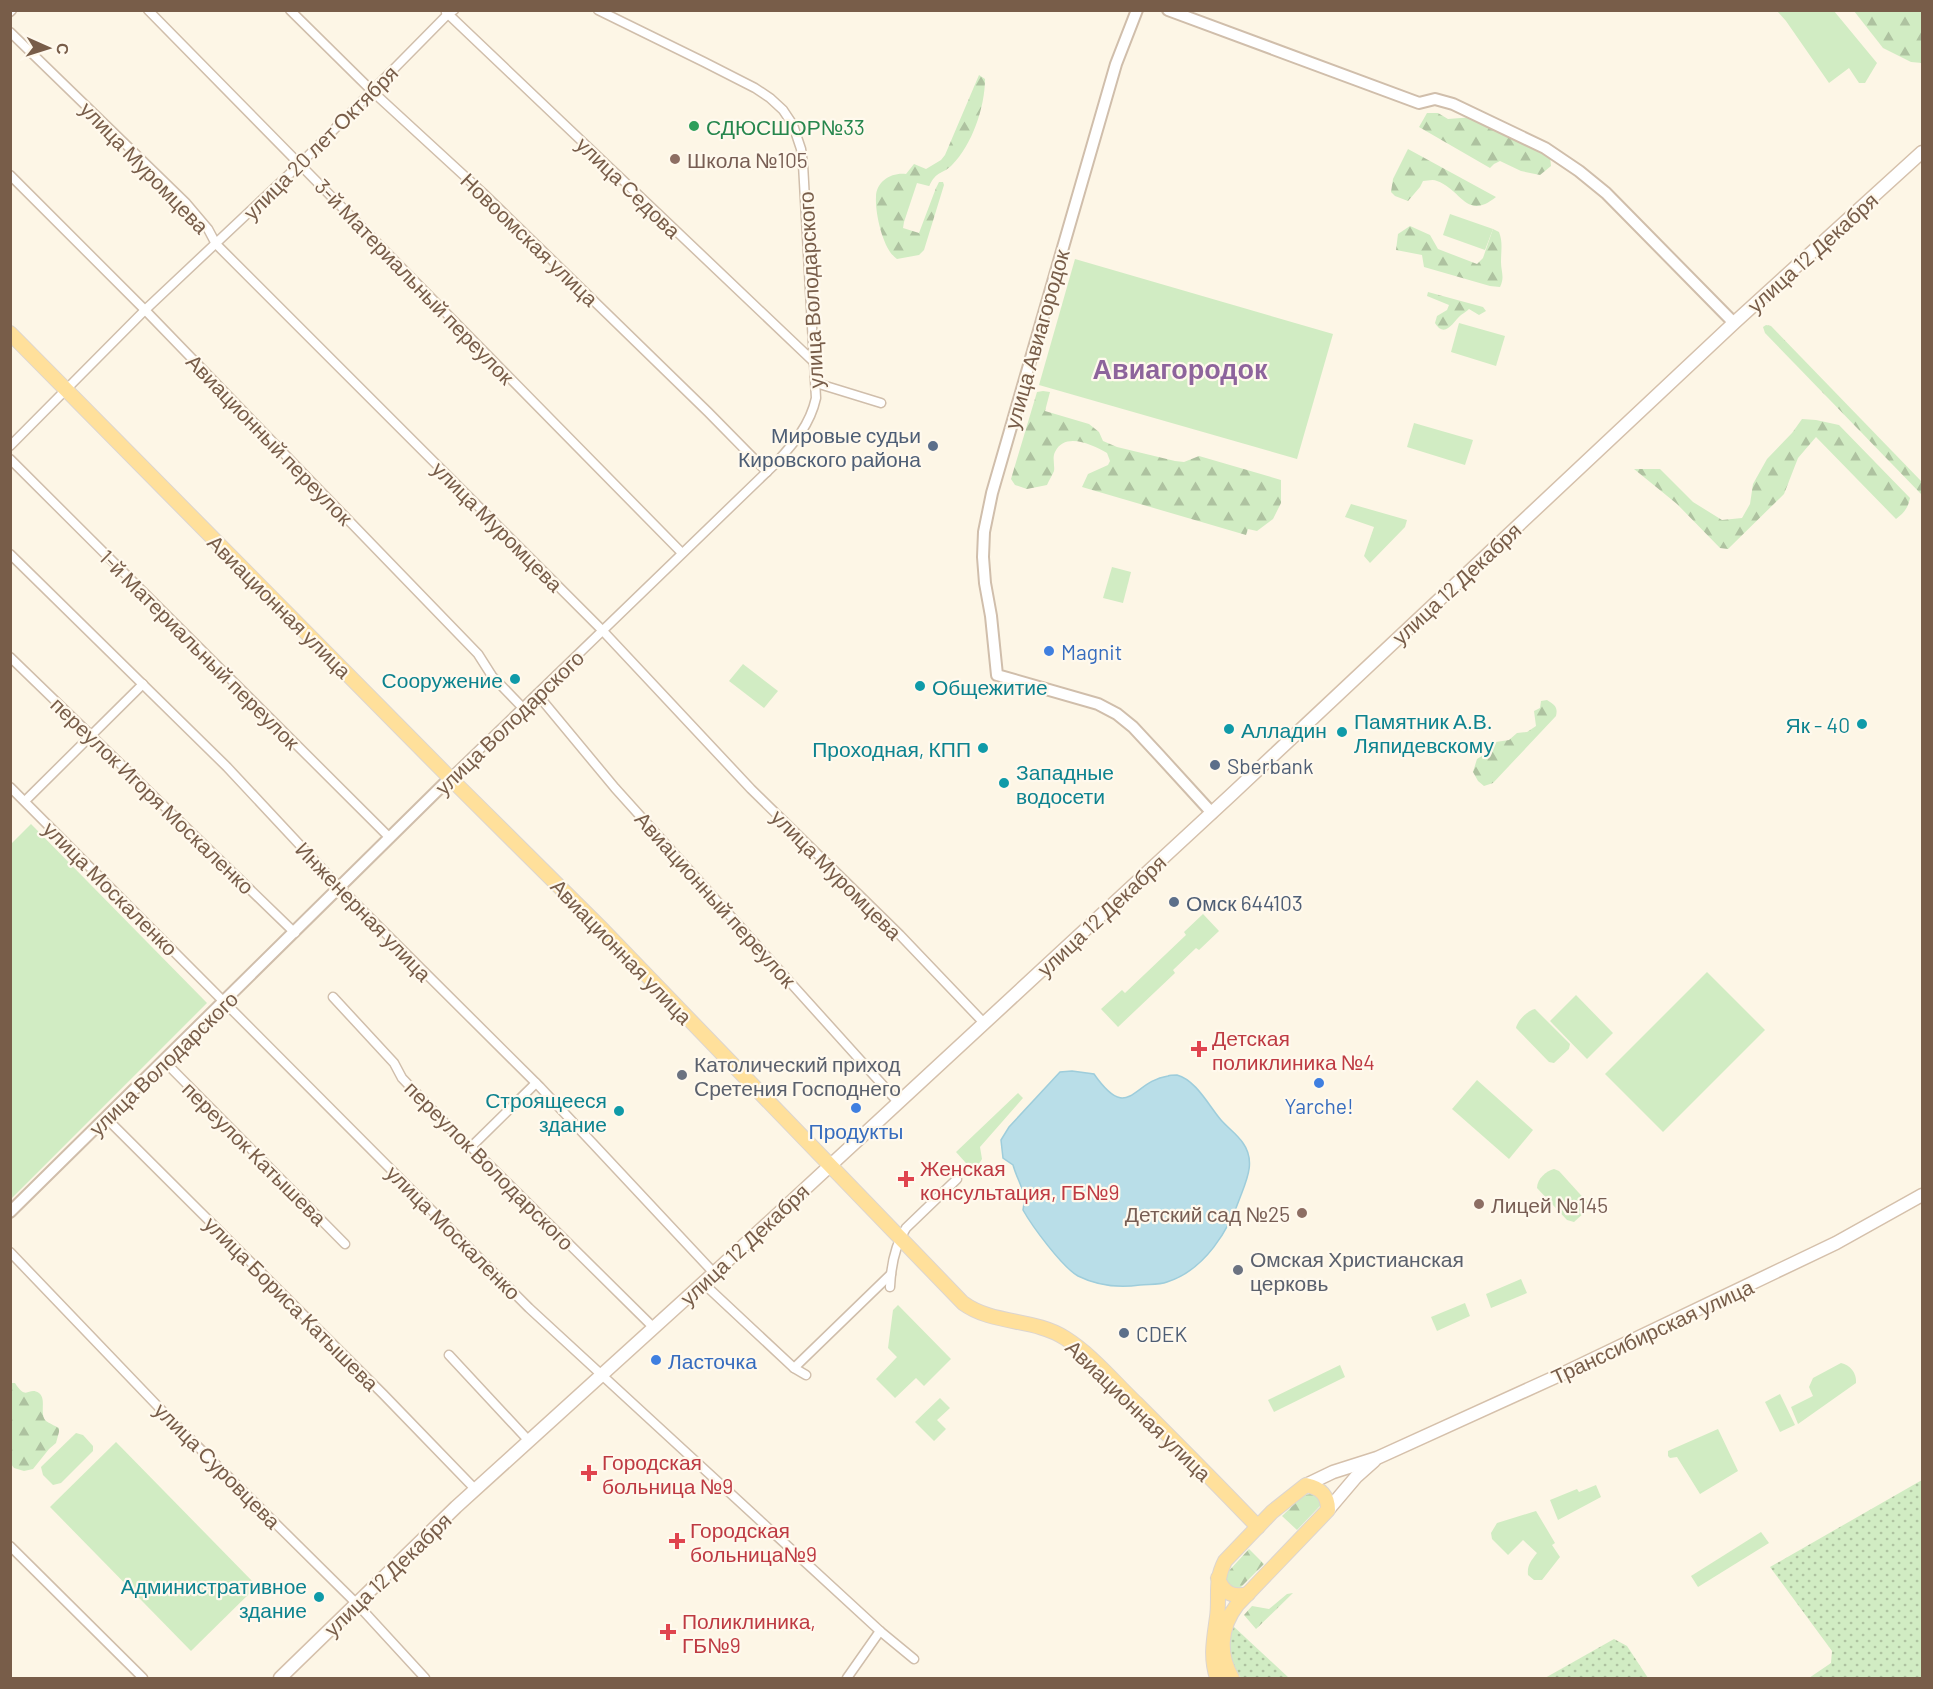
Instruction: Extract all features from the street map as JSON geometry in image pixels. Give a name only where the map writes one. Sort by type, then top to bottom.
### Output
[{"type":"main road","name":"улица 12 Декабря","points":[[280,1678],[475,1489],[714,1273],[1212,813],[1734,323],[1923,152]]},
{"type":"main road","name":"Авиационная улица","points":[[10,333],[600,927],[963,1303],[973,1311],[1044,1329],[1074,1344],[1150,1417],[1258,1527]]},
{"type":"main road","name":"Транссибирская улица","points":[[1377,1458],[1724,1298],[1836,1243],[1923,1195]]},
{"type":"main road","points":[[1217,1678],[1212,1659],[1212,1646],[1217,1617],[1218,1577],[1225,1561],[1272,1512],[1306,1485],[1333,1472],[1377,1458]]},
{"type":"main road","points":[[1232,1678],[1223,1656],[1224,1631],[1230,1614],[1377,1458]]},
{"type":"main road","points":[[1306,1485],[1316,1487],[1323,1492],[1328,1501],[1328,1510]]},
{"type":"main road","points":[[1218,1577],[1221,1587],[1228,1594],[1238,1596],[1248,1594]]},
{"type":"street","name":"3-й Материальный переулок","points":[[148,10],[682,553]]},
{"type":"street","name":"Новоомская улица","points":[[290,10],[372,91],[492,201],[708,412],[766,472]]},
{"type":"street","name":"улица Володарского","points":[[10,1212],[450,778],[766,472],[789,449],[807,425],[816,398],[816,383],[801,148],[793,125],[783,110],[755,88],[598,10]]},
{"type":"street","name":"улица Авиагородок","points":[[1137,10],[1116,64],[992,493],[984,532],[983,557],[996,675],[1098,704],[1117,714],[1159,754],[1212,813]]},
{"type":"street","points":[[1168,10],[1419,102],[1435,99],[1453,104],[1545,148],[1580,171],[1606,193],[1734,323]]},
{"type":"street","name":"улица 20 лет Октября","points":[[10,446],[145,310],[300,164],[449,12]]},
{"type":"street","name":"улица Седова","points":[[449,12],[815,363]]},
{"type":"street","name":"улица Муромцева","points":[[10,32],[186,203],[208,229],[216,244],[602,630],[751,789],[900,935],[984,1023]]},
{"type":"street","name":"Авиационный переулок","points":[[10,175],[145,310],[478,654],[492,676],[523,708]]},
{"type":"street","points":[[816,383],[881,403]]},
{"type":"street","name":"1-й Материальный переулок","points":[[10,459],[390,838]]},
{"type":"street","name":"Инженерная улица","points":[[10,554],[227,767],[340,888],[536,1083],[714,1273]]},
{"type":"street","name":"переулок Игоря Москаленко","points":[[10,657],[295,933]]},
{"type":"street","points":[[25,801],[143,684]]},
{"type":"street","name":"Авиационный переулок","points":[[537,694],[615,788],[898,1102]]},
{"type":"street","name":"улица Москаленко","points":[[10,787],[529,1308],[880,1631],[914,1659]]},
{"type":"street","name":"переулок Володарского","points":[[333,997],[394,1063],[402,1078],[464,1143],[471,1147],[653,1327]]},
{"type":"street","name":"переулок Катышева","points":[[164,1061],[345,1244]]},
{"type":"street","points":[[471,1147],[536,1083]]},
{"type":"street","name":"улица Бориса Катышева","points":[[106,1118],[475,1489]]},
{"type":"street","points":[[890,1287],[896,1246],[900,1237],[906,1228],[957,1179]]},
{"type":"street","name":"улица Суровцева","points":[[10,1252],[171,1420],[357,1604],[425,1678]]},
{"type":"street","points":[[794,1368],[891,1274]]},
{"type":"street","points":[[703,1283],[794,1368],[806,1375]]},
{"type":"street","points":[[449,1355],[529,1441]]},
{"type":"street","points":[[10,1546],[143,1678]]},
{"type":"street","points":[[847,1678],[880,1631]]},
{"type":"green space","points":[[1777,11],[1834,11],[1877,63],[1865,83],[1859,83],[1849,68],[1829,83]]},
{"type":"green space","points":[[1854,11],[1922,11],[1922,63],[1911,62],[1883,48]]},
{"type":"green space","points":[[979,75],[985,79],[983,101],[966,147],[948,168],[935,177],[929,186],[917,183],[904,222],[903,228],[919,233],[936,188],[939,182],[943,182],[924,250],[919,255],[897,259],[884,240],[879,221],[876,197],[879,186],[890,176],[906,174],[914,164],[926,169],[941,160]]},
{"type":"green space","points":[[1427,113],[1438,113],[1448,119],[1474,117],[1550,156],[1551,166],[1540,175],[1521,171],[1500,161],[1490,168],[1419,127]]},
{"type":"green space","points":[[1408,149],[1496,197],[1486,204],[1471,205],[1445,185],[1432,180],[1423,181],[1408,201],[1395,196],[1391,192],[1393,179]]},
{"type":"green space","points":[[1450,214],[1493,229],[1485,250],[1443,235]]},
{"type":"green space","points":[[1410,226],[1430,235],[1438,249],[1477,264],[1483,258],[1493,229],[1499,232],[1503,277],[1500,287],[1424,267],[1422,255],[1396,250],[1398,234]]},
{"type":"green space","points":[[1075,259],[1333,334],[1297,459],[1039,385]]},
{"type":"green space","points":[[1428,292],[1483,307],[1486,311],[1479,315],[1469,309],[1449,328],[1442,329],[1435,323],[1437,316],[1447,310],[1449,305],[1427,296]]},
{"type":"green space","points":[[1459,323],[1505,336],[1496,366],[1451,352]]},
{"type":"green space","points":[[1771,326],[1922,482],[1922,495],[1765,333],[1763,327]]},
{"type":"green space","points":[[1037,392],[1050,392],[1045,411],[1089,424],[1099,432],[1103,441],[1117,447],[1184,462],[1199,456],[1281,480],[1281,503],[1273,519],[1257,531],[1248,529],[1246,535],[1082,487],[1088,474],[1108,465],[1110,461],[1107,453],[1080,442],[1065,442],[1055,452],[1054,471],[1047,485],[1027,489],[1015,485],[1011,479]]},
{"type":"green space","points":[[1802,419],[1839,425],[1910,498],[1903,512],[1896,519],[1816,437],[1798,458],[1784,494],[1728,549],[1720,548],[1677,504],[1634,469],[1660,469],[1693,502],[1722,520],[1742,518],[1750,504],[1753,484],[1767,459]]},
{"type":"green space","points":[[1414,423],[1473,440],[1465,465],[1407,447]]},
{"type":"green space","points":[[1351,504],[1407,520],[1405,527],[1370,563],[1364,556],[1374,527],[1345,517]]},
{"type":"green space","points":[[1112,567],[1131,572],[1123,603],[1103,598]]},
{"type":"green space","points":[[743,664],[778,691],[764,708],[729,681]]},
{"type":"green space","points":[[1547,700],[1557,710],[1556,716],[1493,783],[1484,786],[1473,772],[1477,759],[1488,752],[1496,742],[1509,740],[1517,733],[1527,732],[1536,726],[1534,711],[1540,708],[1541,701]]},
{"type":"green space","points":[[31,824],[207,1003],[11,1199],[11,844]]},
{"type":"green space","points":[[1203,914],[1219,931],[1199,950],[1196,948],[1173,970],[1175,973],[1118,1027],[1101,1009],[1122,990],[1125,993],[1186,935],[1184,932]]},
{"type":"green space","points":[[1707,972],[1765,1030],[1663,1132],[1605,1074]]},
{"type":"green space","points":[[1576,995],[1613,1033],[1587,1059],[1550,1021]]},
{"type":"green space","points":[[1535,1009],[1570,1044],[1569,1049],[1554,1063],[1549,1062],[1516,1028],[1523,1016]]},
{"type":"green space","points":[[1477,1080],[1533,1130],[1509,1159],[1452,1109]]},
{"type":"green space","points":[[1018,1093],[1023,1098],[980,1147],[982,1159],[974,1172],[956,1152]]},
{"type":"green space","points":[[1554,1169],[1559,1171],[1588,1203],[1586,1211],[1574,1222],[1567,1220],[1537,1188],[1543,1176]]},
{"type":"green space","points":[[1521,1279],[1527,1293],[1491,1308],[1486,1294]]},
{"type":"green space","points":[[1465,1303],[1470,1316],[1437,1331],[1431,1317]]},
{"type":"green space","points":[[898,1305],[951,1359],[924,1386],[916,1378],[895,1398],[876,1379],[897,1357],[888,1348],[893,1310]]},
{"type":"green space","points":[[1841,1363],[1852,1370],[1856,1383],[1798,1424],[1791,1407],[1813,1396],[1809,1387],[1813,1378]]},
{"type":"green space","points":[[1340,1365],[1345,1377],[1274,1412],[1268,1400]]},
{"type":"green space","points":[[11,1383],[15,1383],[22,1392],[39,1393],[44,1418],[59,1428],[56,1443],[33,1469],[24,1471],[14,1468],[11,1464]]},
{"type":"green space","points":[[1780,1394],[1795,1425],[1780,1432],[1765,1402]]},
{"type":"green space","points":[[940,1398],[950,1408],[937,1420],[946,1429],[934,1441],[915,1422]]},
{"type":"green space","points":[[1718,1429],[1738,1471],[1700,1494],[1677,1457],[1670,1458],[1668,1451]]},
{"type":"green space","points":[[76,1433],[83,1435],[93,1446],[93,1451],[61,1483],[53,1485],[43,1475],[41,1467]]},
{"type":"green space","points":[[116,1442],[257,1586],[191,1651],[50,1507]]},
{"type":"green space","points":[[1922,1480],[1922,1678],[1809,1678],[1831,1663],[1832,1651],[1770,1567]]},
{"type":"green space","points":[[1596,1485],[1601,1497],[1558,1520],[1550,1500],[1577,1489],[1579,1492]]},
{"type":"green space","points":[[1304,1495],[1316,1495],[1320,1500],[1320,1506],[1297,1530],[1282,1516]]},
{"type":"green space","points":[[1536,1511],[1555,1543],[1552,1545],[1560,1557],[1542,1580],[1534,1580],[1528,1575],[1531,1561],[1537,1553],[1523,1540],[1508,1555],[1492,1539],[1491,1533],[1497,1523]]},
{"type":"green space","points":[[1761,1532],[1769,1543],[1698,1587],[1691,1576]]},
{"type":"green space","points":[[1249,1549],[1264,1564],[1240,1588],[1233,1590],[1225,1581],[1226,1574]]},
{"type":"green space","points":[[1293,1593],[1256,1629],[1244,1615],[1252,1606],[1269,1609],[1287,1594]]},
{"type":"green space","points":[[1232,1625],[1289,1678],[1241,1678],[1230,1653],[1229,1640]]},
{"type":"green space","points":[[1614,1639],[1627,1646],[1648,1678],[1545,1678]]},
{"type":"water","points":[[1060,1072],[1094,1074],[1106,1089],[1115,1096],[1123,1098],[1131,1096],[1156,1079],[1170,1075],[1184,1078],[1202,1094],[1247,1149],[1248,1175],[1230,1222],[1214,1247],[1193,1268],[1181,1276],[1161,1284],[1124,1286],[1101,1284],[1078,1276],[1040,1236],[1023,1210],[1024,1197],[1021,1187],[1013,1165],[1003,1158],[1001,1140],[1009,1127]]},
{"type":"place","name":"СДЮСШОР№33","points":[[694,126]]},
{"type":"place","name":"Школа №105","points":[[675,159]]},
{"type":"place","name":"Мировые судьи Кировского района","points":[[933,446]]},
{"type":"place","name":"Magnit","points":[[1049,651]]},
{"type":"place","name":"Сооружение","points":[[515,679]]},
{"type":"place","name":"Общежитие","points":[[920,686]]},
{"type":"place","name":"Як - 40","points":[[1862,724]]},
{"type":"place","name":"Алладин","points":[[1229,729]]},
{"type":"place","name":"Памятник А.В. Ляпидевскому","points":[[1342,732]]},
{"type":"place","name":"Проходная, КПП","points":[[983,748]]},
{"type":"place","name":"Sberbank","points":[[1215,765]]},
{"type":"place","name":"Западные водосети","points":[[1004,783]]},
{"type":"place","name":"Омск 644103","points":[[1174,902]]},
{"type":"place","name":"Детская поликлиника №4","points":[[1199,1049]]},
{"type":"place","name":"Католический приход Сретения Господнего","points":[[682,1075]]},
{"type":"place","name":"Yarche!","points":[[1319,1083]]},
{"type":"place","name":"Продукты","points":[[856,1108]]},
{"type":"place","name":"Строящееся здание","points":[[619,1111]]},
{"type":"place","name":"Женская консультация, ГБ№9","points":[[906,1179]]},
{"type":"place","name":"Лицей №145","points":[[1479,1204]]},
{"type":"place","name":"Детский сад №25","points":[[1302,1213]]},
{"type":"place","name":"Омская Христианская церковь","points":[[1238,1270]]},
{"type":"place","name":"CDEK","points":[[1124,1333]]},
{"type":"place","name":"Ласточка","points":[[656,1360]]},
{"type":"place","name":"Городская больница №9","points":[[589,1473]]},
{"type":"place","name":"Городская больница№9","points":[[677,1541]]},
{"type":"place","name":"Административное здание","points":[[319,1597]]},
{"type":"place","name":"Поликлиника, ГБ№9","points":[[668,1632]]},
{"type":"district","name":"Авиагородок","points":[[1180,368]]}]
